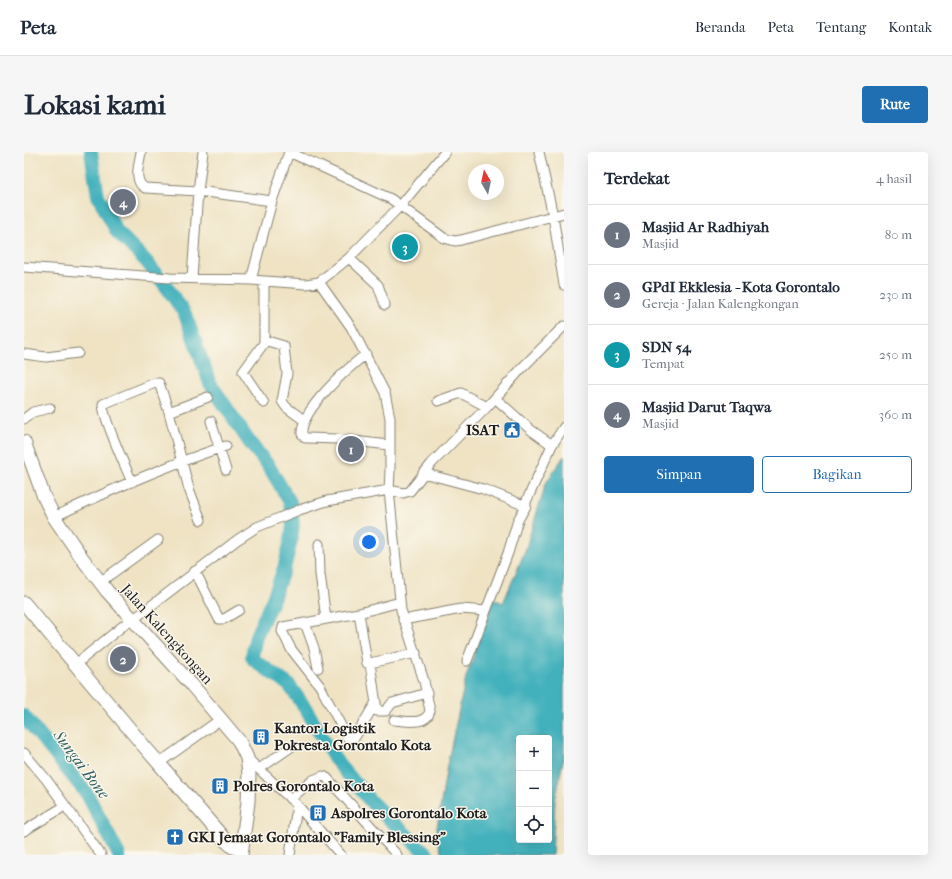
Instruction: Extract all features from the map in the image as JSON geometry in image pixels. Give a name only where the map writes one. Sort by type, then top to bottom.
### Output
[{"type":"highway","name":"Jalan Kalengkongan","points":[[24,442],[44,497],[54,517],[100,582],[222,719],[239,741],[247,758],[248,774],[248,802],[242,852]]},
{"type":"highway","points":[[24,603],[226,840],[233,847],[242,852]]},
{"type":"street","points":[[141,152],[138,182],[145,188],[198,191],[272,201]]},
{"type":"street","points":[[192,278],[198,191],[203,152]]},
{"type":"street","points":[[251,280],[272,201],[289,152],[401,205],[444,238],[455,241],[564,213]]},
{"type":"street","points":[[24,267],[107,272],[170,278],[251,280],[306,284],[319,282],[349,258],[401,205],[445,152]]},
{"type":"street","points":[[539,152],[553,216],[564,285]]},
{"type":"street","points":[[349,258],[378,285],[385,305]]},
{"type":"street","points":[[264,281],[264,340],[262,346],[242,372],[264,403]]},
{"type":"street","points":[[319,282],[347,321],[366,354],[387,400],[390,418],[389,490],[400,602],[403,620],[416,653],[427,693],[430,711],[429,715],[424,720],[412,722],[394,720]]},
{"type":"street","points":[[76,664],[195,571],[257,527],[299,510],[334,499],[389,490],[403,493],[410,491],[423,473],[487,407],[522,368],[564,326]]},
{"type":"street","points":[[264,340],[284,346],[286,374],[282,401],[286,407],[304,420]]},
{"type":"street","points":[[24,354],[46,357],[78,353]]},
{"type":"street","points":[[366,354],[335,381],[304,420],[302,430],[303,436],[305,438],[336,439],[389,445]]},
{"type":"street","points":[[132,482],[108,422],[103,404],[158,382],[161,386],[169,412],[189,489],[201,520]]},
{"type":"street","points":[[438,401],[461,393],[487,407]]},
{"type":"street","points":[[169,412],[208,397]]},
{"type":"street","points":[[495,398],[531,430],[552,445]]},
{"type":"street","points":[[24,419],[33,412],[50,408]]},
{"type":"street","points":[[211,421],[223,447],[226,470]]},
{"type":"street","points":[[467,661],[508,553],[518,520],[526,506],[529,495],[552,445],[564,428]]},
{"type":"street","points":[[54,517],[105,493],[223,447]]},
{"type":"street","points":[[423,473],[483,489],[526,506]]},
{"type":"street","points":[[100,582],[158,540]]},
{"type":"street","points":[[319,544],[320,574],[326,619]]},
{"type":"street","points":[[195,571],[219,619],[224,619],[239,610]]},
{"type":"street","points":[[376,702],[355,737],[350,738],[347,736],[320,686],[296,653],[291,649],[282,631],[283,627],[359,613],[400,602]]},
{"type":"street","points":[[403,620],[461,609],[486,611]]},
{"type":"street","points":[[359,613],[365,660],[367,663],[416,653]]},
{"type":"street","points":[[305,623],[314,648],[318,668]]},
{"type":"street","points":[[370,663],[377,711],[386,711],[392,703],[427,693]]},
{"type":"street","points":[[159,763],[222,719]]},
{"type":"street","points":[[259,770],[292,747]]},
{"type":"street","points":[[24,753],[46,779],[101,855]]},
{"type":"street","points":[[247,758],[293,802],[341,855]]},
{"type":"street","points":[[290,855],[293,802],[313,780],[323,776],[327,778],[397,855]]},
{"type":"street","points":[[26,827],[60,809]]},
{"type":"water","points":[[564,456],[564,756],[555,801],[552,855],[442,855],[436,834],[447,765],[466,677],[494,599],[503,603],[525,551],[546,483]]},
{"type":"waterway","points":[[91,152],[98,196],[117,232],[145,260],[168,289],[185,314],[210,383],[250,443],[268,465],[290,502],[293,525],[285,565],[273,599],[256,636],[252,656],[254,660],[289,685],[306,709],[334,758],[372,803],[428,855]]},
{"type":"waterway","name":"Sungai Bone","points":[[24,716],[87,794],[119,855]]},
{"type":"place","name":"Masjid Darut Taqwa","points":[[123,202]]},
{"type":"place","name":"SDN 54","points":[[405,247]]},
{"type":"place","name":"ISAT","points":[[512,430]]},
{"type":"place","name":"Masjid Ar Radhiyah","points":[[351,449]]},
{"type":"place","name":"GPdI Ekklesia - Kota Gorontalo","points":[[123,659]]},
{"type":"place","name":"Kantor Logistik Pokresta Gorontalo Kota","points":[[261,737]]},
{"type":"place","name":"Polres Gorontalo Kota","points":[[220,786]]},
{"type":"place","name":"Aspolres Gorontalo Kota","points":[[318,813]]},
{"type":"place","name":"GKI Jemaat Gorontalo \"Family Blessing\"","points":[[175,837]]}]
